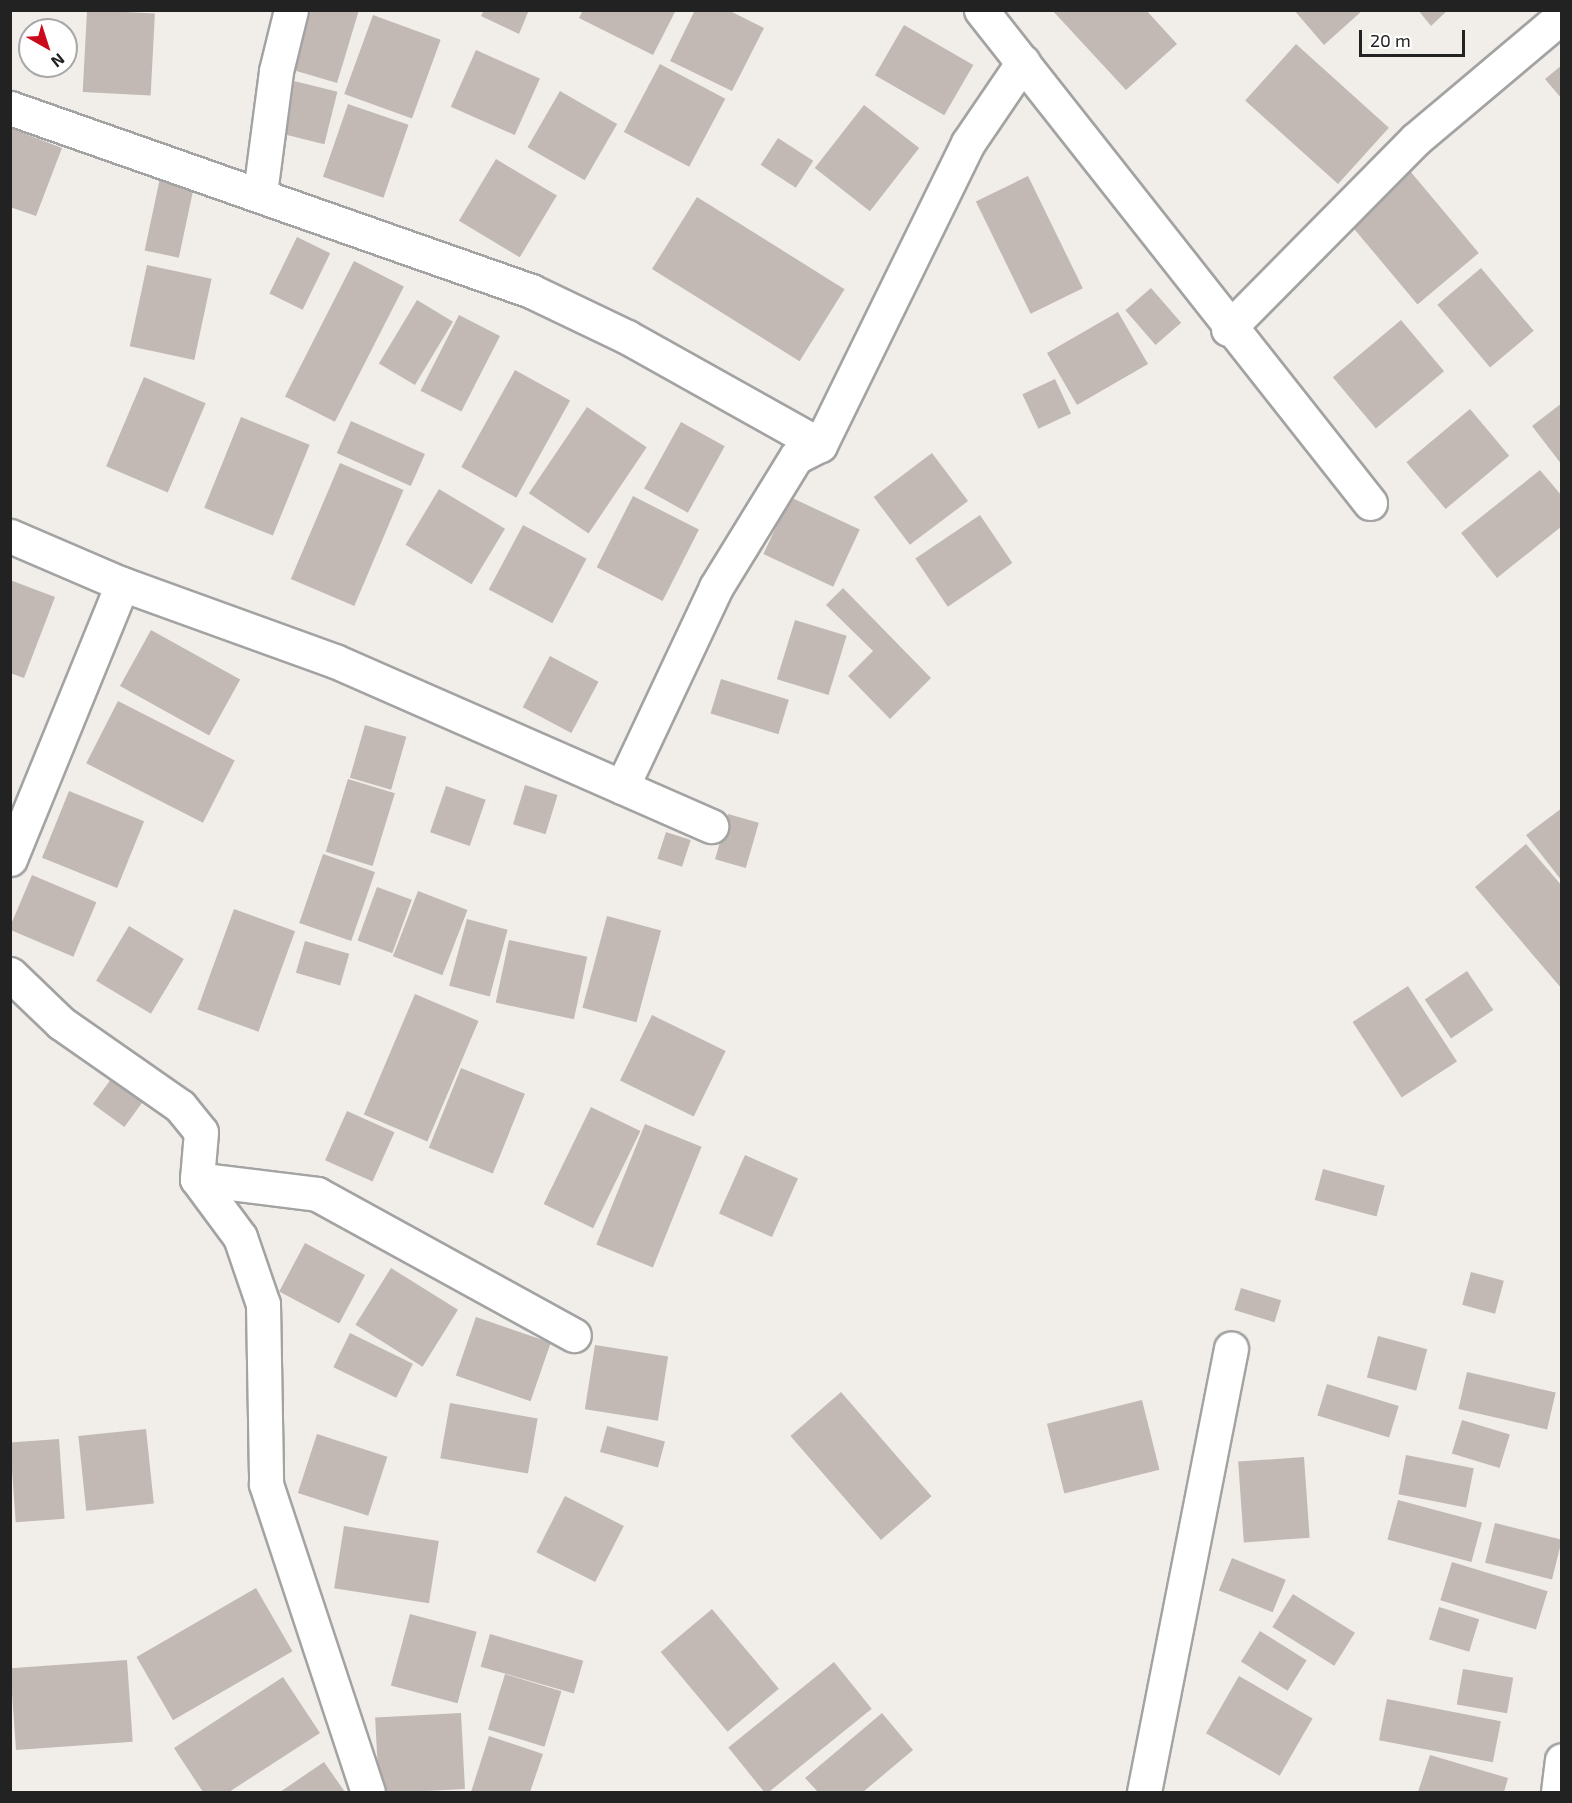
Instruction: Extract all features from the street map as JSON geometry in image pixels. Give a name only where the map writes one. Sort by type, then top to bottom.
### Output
[{"type":"street","points":[[260,193],[276,71],[291,10]]},
{"type":"street","points":[[981,10],[1228,329],[1370,503]]},
{"type":"street","points":[[1228,329],[1416,139],[1562,16]]},
{"type":"street","points":[[622,787],[716,587],[760,509],[796,457],[820,445],[947,183],[1023,62]]},
{"type":"street","points":[[10,108],[260,193],[531,291],[627,337],[820,445]]},
{"type":"street","points":[[10,536],[122,584],[335,661],[711,826]]},
{"type":"street","points":[[10,859],[122,584]]},
{"type":"street","points":[[10,974],[61,1023],[180,1106],[201,1132],[197,1179],[240,1237],[263,1304],[266,1484],[368,1792]]},
{"type":"street","points":[[197,1179],[317,1194],[574,1335]]},
{"type":"street","points":[[1144,1792],[1231,1348]]},
{"type":"street","points":[[1558,1792],[1562,1760]]},
{"type":"building","points":[[87,10],[155,14],[151,95],[83,92]]},
{"type":"building","points":[[311,10],[359,10],[337,83],[293,70]]},
{"type":"building","points":[[484,10],[529,10],[519,34],[481,16]]},
{"type":"building","points":[[583,10],[676,10],[653,55],[579,18]]},
{"type":"building","points":[[695,10],[728,10],[764,28],[732,91],[670,61]]},
{"type":"building","points":[[1052,10],[1146,10],[1177,44],[1126,90]]},
{"type":"building","points":[[1294,10],[1363,10],[1324,45]]},
{"type":"building","points":[[1418,10],[1448,10],[1431,26]]},
{"type":"building","points":[[373,15],[441,40],[412,119],[344,94]]},
{"type":"building","points":[[904,25],[973,65],[944,115],[875,75]]},
{"type":"building","points":[[1296,44],[1389,128],[1338,184],[1245,100]]},
{"type":"building","points":[[476,50],[540,78],[515,135],[451,107]]},
{"type":"building","points":[[660,64],[725,99],[689,167],[624,132]]},
{"type":"building","points":[[1562,65],[1562,99],[1545,79]]},
{"type":"building","points":[[286,79],[337,92],[324,144],[273,131]]},
{"type":"building","points":[[560,91],[617,124],[585,180],[528,147]]},
{"type":"building","points":[[348,104],[409,125],[383,198],[323,177]]},
{"type":"building","points":[[864,105],[919,148],[870,211],[815,168]]},
{"type":"building","points":[[10,128],[62,148],[36,216],[10,207]]},
{"type":"building","points":[[778,138],[813,161],[796,188],[761,165]]},
{"type":"building","points":[[496,159],[557,196],[520,257],[459,221]]},
{"type":"building","points":[[1410,171],[1479,253],[1417,304],[1349,222]]},
{"type":"building","points":[[1028,176],[1083,288],[1031,314],[976,201]]},
{"type":"building","points":[[160,178],[194,185],[179,258],[145,250]]},
{"type":"building","points":[[697,197],[845,289],[800,361],[652,269]]},
{"type":"building","points":[[297,237],[330,253],[303,310],[269,294]]},
{"type":"building","points":[[354,261],[404,286],[335,422],[285,396]]},
{"type":"building","points":[[147,265],[212,279],[194,360],[130,346]]},
{"type":"building","points":[[1481,268],[1534,331],[1490,367],[1437,305]]},
{"type":"building","points":[[1151,288],[1181,323],[1156,345],[1125,310]]},
{"type":"building","points":[[417,300],[453,322],[415,385],[379,363]]},
{"type":"building","points":[[1118,312],[1148,364],[1077,405],[1047,353]]},
{"type":"building","points":[[459,315],[500,336],[461,412],[420,391]]},
{"type":"building","points":[[1401,320],[1444,371],[1376,429],[1333,377]]},
{"type":"building","points":[[515,370],[570,401],[516,498],[461,467]]},
{"type":"building","points":[[144,377],[206,403],[168,492],[106,466]]},
{"type":"building","points":[[1055,379],[1071,413],[1038,429],[1022,394]]},
{"type":"building","points":[[1562,403],[1562,465],[1532,426]]},
{"type":"building","points":[[587,407],[647,447],[589,533],[529,493]]},
{"type":"building","points":[[1470,409],[1509,456],[1446,509],[1406,462]]},
{"type":"building","points":[[241,417],[310,445],[273,536],[204,508]]},
{"type":"building","points":[[351,421],[425,454],[411,486],[337,453]]},
{"type":"building","points":[[681,422],[725,446],[688,513],[644,488]]},
{"type":"building","points":[[932,453],[968,501],[910,545],[874,497]]},
{"type":"building","points":[[340,463],[404,490],[354,606],[291,579]]},
{"type":"building","points":[[1540,470],[1562,496],[1562,526],[1497,578],[1461,533]]},
{"type":"building","points":[[439,489],[505,529],[472,584],[406,545]]},
{"type":"building","points":[[633,496],[699,530],[663,601],[597,567]]},
{"type":"building","points":[[790,497],[860,530],[833,587],[763,554]]},
{"type":"building","points":[[980,515],[1012,563],[948,607],[915,559]]},
{"type":"building","points":[[523,525],[587,559],[552,623],[489,589]]},
{"type":"building","points":[[10,580],[55,597],[24,678],[10,673]]},
{"type":"building","points":[[843,588],[931,678],[890,719],[848,676],[873,651],[826,605]]},
{"type":"building","points":[[795,620],[847,636],[829,695],[777,679]]},
{"type":"building","points":[[151,630],[240,679],[209,735],[120,686]]},
{"type":"building","points":[[550,656],[599,682],[571,733],[523,707]]},
{"type":"building","points":[[721,679],[789,700],[778,734],[710,713]]},
{"type":"building","points":[[118,701],[235,760],[203,823],[86,763]]},
{"type":"building","points":[[365,725],[406,737],[391,790],[350,778]]},
{"type":"building","points":[[348,779],[395,793],[373,866],[326,852]]},
{"type":"building","points":[[525,785],[558,795],[546,834],[513,824]]},
{"type":"building","points":[[446,786],[486,800],[470,846],[430,832]]},
{"type":"building","points":[[69,791],[144,821],[117,888],[42,858]]},
{"type":"building","points":[[1562,808],[1562,881],[1526,835]]},
{"type":"building","points":[[728,814],[759,823],[746,868],[715,859]]},
{"type":"building","points":[[666,832],[691,840],[682,867],[657,859]]},
{"type":"building","points":[[1526,844],[1562,886],[1562,989],[1475,887]]},
{"type":"building","points":[[323,854],[375,872],[351,941],[299,923]]},
{"type":"building","points":[[32,875],[96,902],[73,957],[10,930]]},
{"type":"building","points":[[377,887],[412,900],[392,953],[358,941]]},
{"type":"building","points":[[418,891],[467,910],[442,975],[393,956]]},
{"type":"building","points":[[234,909],[295,931],[258,1032],[197,1010]]},
{"type":"building","points":[[607,916],[661,930],[637,1022],[582,1008]]},
{"type":"building","points":[[467,919],[508,930],[490,997],[449,986]]},
{"type":"building","points":[[129,926],[184,959],[151,1014],[96,981]]},
{"type":"building","points":[[509,940],[587,957],[574,1019],[496,1003]]},
{"type":"building","points":[[305,941],[349,954],[340,985],[296,973]]},
{"type":"building","points":[[1467,971],[1493,1010],[1451,1038],[1425,1000]]},
{"type":"building","points":[[1408,986],[1457,1061],[1402,1097],[1353,1022]]},
{"type":"building","points":[[415,994],[479,1021],[427,1142],[364,1115]]},
{"type":"building","points":[[652,1015],[726,1051],[694,1117],[620,1081]]},
{"type":"building","points":[[461,1068],[525,1094],[493,1174],[429,1148]]},
{"type":"building","points":[[114,1075],[146,1098],[124,1127],[93,1104]]},
{"type":"building","points":[[591,1107],[640,1131],[593,1228],[544,1204]]},
{"type":"building","points":[[347,1111],[395,1132],[373,1181],[325,1160]]},
{"type":"building","points":[[645,1124],[702,1147],[653,1267],[596,1245]]},
{"type":"building","points":[[745,1155],[798,1179],[772,1237],[719,1213]]},
{"type":"building","points":[[1323,1169],[1385,1186],[1377,1216],[1315,1200]]},
{"type":"building","points":[[305,1243],[365,1275],[339,1323],[279,1292]]},
{"type":"building","points":[[391,1268],[458,1310],[422,1367],[355,1325]]},
{"type":"building","points":[[1471,1272],[1504,1281],[1495,1314],[1462,1305]]},
{"type":"building","points":[[1241,1288],[1281,1300],[1274,1322],[1234,1310]]},
{"type":"building","points":[[476,1317],[551,1343],[531,1401],[456,1376]]},
{"type":"building","points":[[350,1333],[413,1364],[396,1398],[333,1367]]},
{"type":"building","points":[[1378,1336],[1427,1349],[1416,1391],[1367,1378]]},
{"type":"building","points":[[595,1345],[668,1357],[658,1421],[585,1409]]},
{"type":"building","points":[[1467,1372],[1556,1392],[1547,1429],[1458,1409]]},
{"type":"building","points":[[1327,1384],[1399,1406],[1389,1437],[1317,1416]]},
{"type":"building","points":[[841,1392],[932,1496],[881,1540],[790,1436]]},
{"type":"building","points":[[1142,1400],[1159,1470],[1064,1494],[1047,1424]]},
{"type":"building","points":[[450,1403],[538,1418],[528,1474],[440,1458]]},
{"type":"building","points":[[1462,1420],[1510,1435],[1500,1468],[1452,1453]]},
{"type":"building","points":[[607,1426],[665,1442],[658,1468],[600,1452]]},
{"type":"building","points":[[146,1429],[154,1504],[86,1511],[78,1436]]},
{"type":"building","points":[[317,1434],[387,1457],[368,1516],[298,1493]]},
{"type":"building","points":[[59,1439],[65,1519],[16,1522],[10,1442]]},
{"type":"building","points":[[1406,1455],[1474,1468],[1466,1507],[1398,1494]]},
{"type":"building","points":[[1304,1457],[1310,1538],[1244,1542],[1238,1462]]},
{"type":"building","points":[[565,1496],[624,1526],[595,1582],[536,1552]]},
{"type":"building","points":[[1398,1500],[1482,1523],[1471,1562],[1387,1540]]},
{"type":"building","points":[[1495,1523],[1562,1540],[1552,1579],[1485,1563]]},
{"type":"building","points":[[344,1526],[439,1541],[429,1603],[334,1588]]},
{"type":"building","points":[[1232,1558],[1286,1580],[1273,1612],[1219,1590]]},
{"type":"building","points":[[1452,1562],[1548,1591],[1536,1629],[1440,1600]]},
{"type":"building","points":[[256,1588],[292,1651],[173,1720],[136,1657]]},
{"type":"building","points":[[1293,1594],[1355,1633],[1334,1666],[1272,1627]]},
{"type":"building","points":[[1439,1607],[1479,1619],[1469,1652],[1429,1640]]},
{"type":"building","points":[[712,1609],[779,1689],[728,1732],[661,1652]]},
{"type":"building","points":[[410,1614],[477,1632],[457,1703],[391,1685]]},
{"type":"building","points":[[1260,1631],[1307,1660],[1288,1691],[1241,1662]]},
{"type":"building","points":[[490,1634],[583,1661],[574,1693],[481,1667]]},
{"type":"building","points":[[127,1660],[133,1742],[16,1750],[10,1668]]},
{"type":"building","points":[[834,1662],[872,1709],[769,1792],[764,1792],[728,1748]]},
{"type":"building","points":[[1463,1669],[1513,1678],[1507,1713],[1457,1704]]},
{"type":"building","points":[[505,1674],[561,1691],[544,1747],[488,1729]]},
{"type":"building","points":[[1239,1676],[1313,1718],[1280,1776],[1206,1733]]},
{"type":"building","points":[[283,1677],[320,1733],[229,1792],[203,1792],[174,1748]]},
{"type":"building","points":[[1387,1699],[1501,1721],[1493,1762],[1379,1740]]},
{"type":"building","points":[[461,1713],[465,1789],[379,1792],[375,1718]]},
{"type":"building","points":[[882,1713],[913,1750],[863,1792],[818,1792],[805,1778]]},
{"type":"building","points":[[489,1736],[543,1754],[530,1792],[471,1792]]},
{"type":"building","points":[[1430,1755],[1508,1778],[1504,1792],[1418,1792]]},
{"type":"building","points":[[324,1762],[345,1792],[280,1792]]}]
